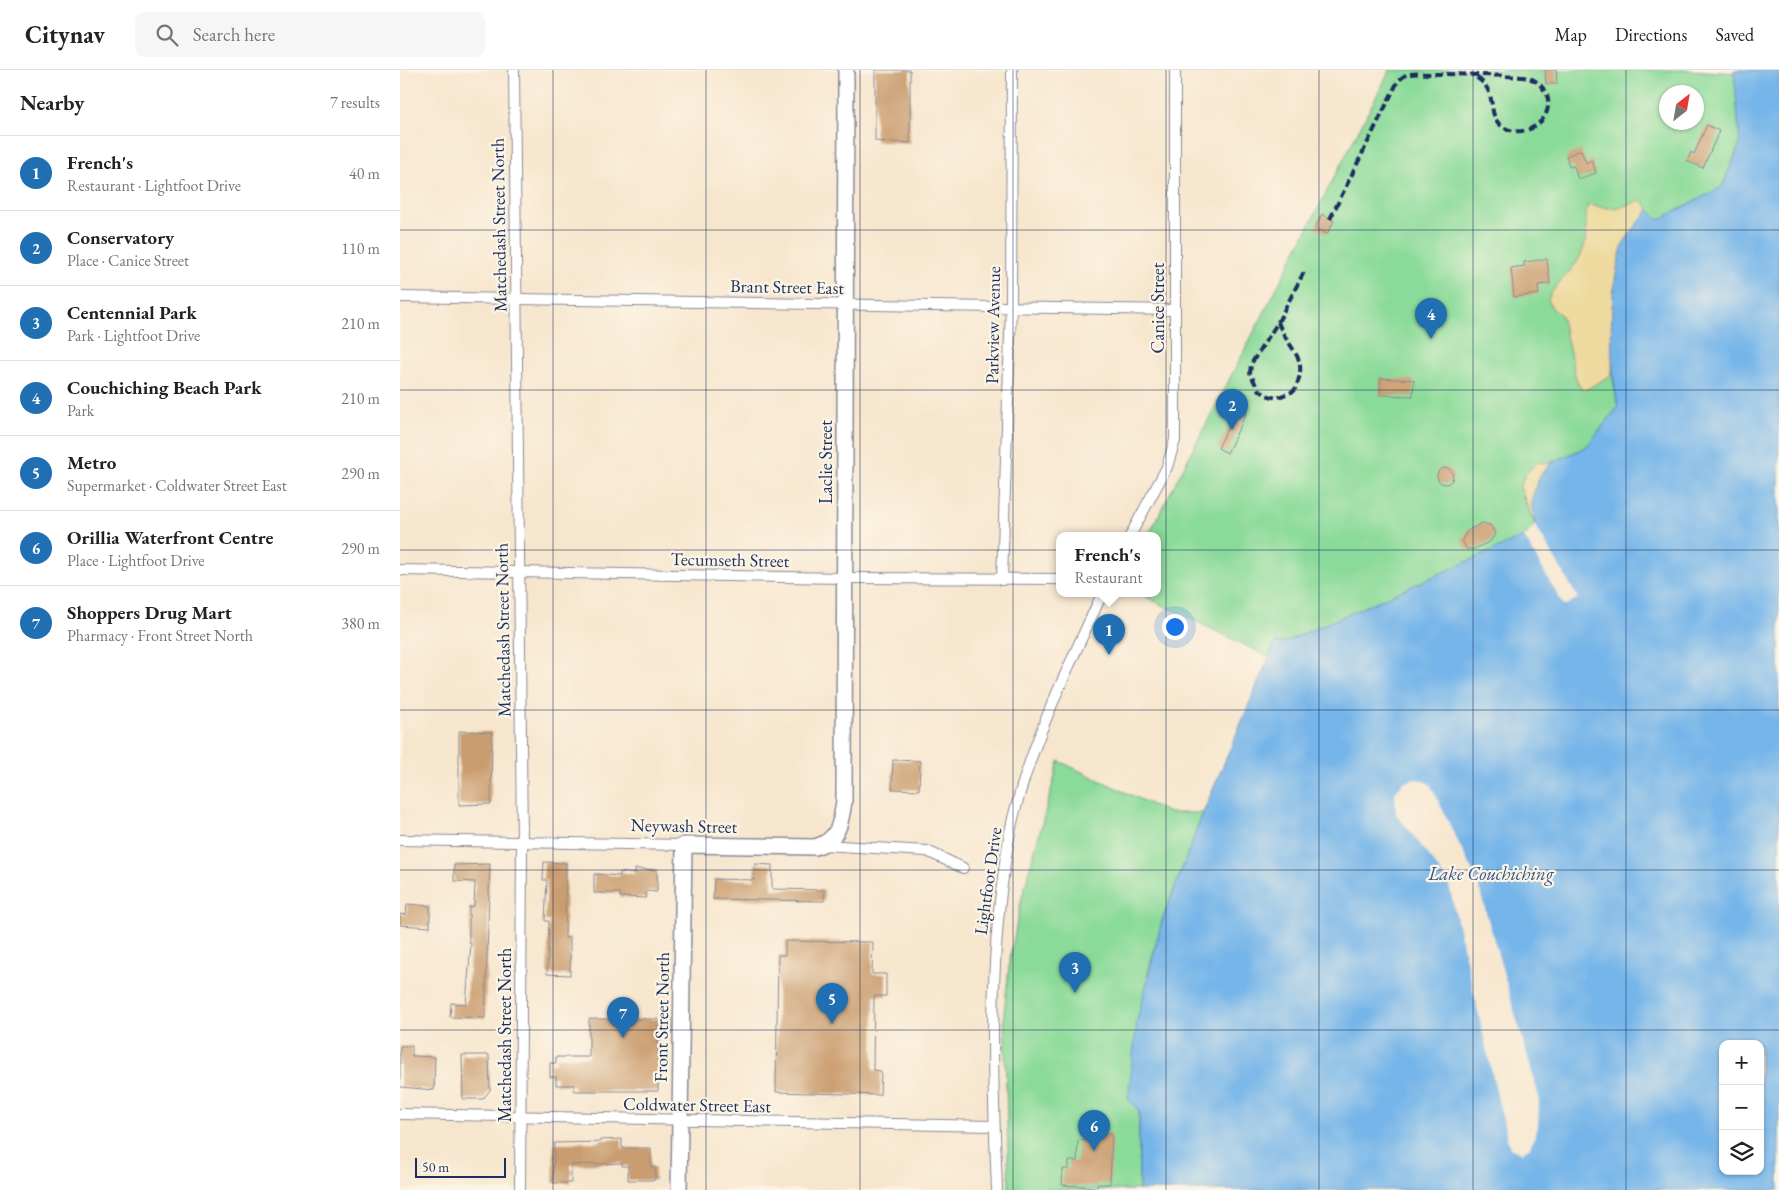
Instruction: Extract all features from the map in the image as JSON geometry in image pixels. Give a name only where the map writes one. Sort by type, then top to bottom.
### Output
[{"type":"main road","name":"Laclie Street","points":[[821,845],[836,834],[841,825],[844,801],[846,70]]},
{"type":"main road","name":"Neywash Street","points":[[684,846],[809,847],[821,845]]},
{"type":"main road","name":"Front Street North","points":[[679,1190],[678,1121],[684,846]]},
{"type":"street","name":"Matchedash Street North","points":[[514,70],[522,842],[520,1190]]},
{"type":"street","name":"Parkview Avenue","points":[[1002,580],[1011,306],[1012,70]]},
{"type":"street","name":"Canice Street","points":[[1132,532],[1167,467],[1175,440],[1176,70]]},
{"type":"street","name":"Brant Street East","points":[[400,297],[1174,310]]},
{"type":"street","name":"Tecumseth Street","points":[[400,570],[1056,580]]},
{"type":"street","name":"Lightfoot Drive","points":[[997,1190],[993,1126],[992,1036],[995,949],[1004,874],[1015,809],[1040,730],[1101,597]]},
{"type":"street","name":"Neywash Street","points":[[400,840],[684,846]]},
{"type":"street","name":"Neywash Street","points":[[821,845],[927,851],[964,868]]},
{"type":"street","name":"Coldwater Street East","points":[[400,1114],[520,1118],[993,1126]]},
{"type":"green space","points":[[1390,70],[1689,70],[1735,73],[1740,144],[1722,187],[1659,220],[1649,211],[1612,375],[1618,407],[1586,447],[1551,463],[1537,462],[1522,495],[1535,525],[1524,537],[1285,642],[1275,643],[1269,657],[1146,597],[1161,597],[1161,532],[1150,532]]},
{"type":"green space","points":[[1059,761],[1169,813],[1203,813],[1162,921],[1148,973],[1139,1110],[1139,1190],[1009,1190],[1004,1013],[1010,958],[1021,901]]},
{"type":"sand","points":[[1642,200],[1649,210],[1623,246],[1613,302],[1612,375],[1583,391],[1577,382],[1561,315],[1552,308],[1548,299],[1555,287],[1574,267],[1584,248],[1588,205],[1616,209]]},
{"type":"sand","points":[[1537,462],[1551,463],[1540,478],[1535,492],[1533,507],[1535,525],[1520,487],[1525,475]]},
{"type":"water","name":"Lake Couchiching","points":[[1734,70],[1779,70],[1779,1190],[1139,1190],[1139,1111],[1128,1099],[1137,1021],[1162,921],[1203,813],[1275,643],[1285,642],[1523,537],[1535,525],[1531,501],[1540,476],[1551,463],[1586,447],[1618,407],[1613,368],[1611,327],[1617,266],[1624,243],[1649,210],[1659,220],[1722,187],[1740,144]]},
{"type":"pier","points":[[1535,525],[1578,598],[1564,606],[1524,537]]},
{"type":"pier","points":[[1417,779],[1430,784],[1477,881],[1539,1097],[1538,1127],[1530,1147],[1521,1153],[1510,1148],[1507,1138],[1449,885],[1428,854],[1396,814],[1395,793],[1404,782]]},
{"type":"building","points":[[875,70],[910,70],[910,143],[875,141]]},
{"type":"building","points":[[1545,70],[1556,70],[1557,84],[1546,84]]},
{"type":"building","points":[[1707,125],[1719,131],[1703,168],[1687,161],[1691,152],[1694,154]]},
{"type":"building","points":[[1581,150],[1586,163],[1592,160],[1596,173],[1578,179],[1574,166],[1569,167],[1566,156]]},
{"type":"building","points":[[1322,214],[1334,221],[1327,234],[1315,228]]},
{"type":"building","points":[[1547,259],[1550,284],[1538,285],[1539,294],[1514,297],[1511,268],[1524,266],[1524,262]]},
{"type":"building","points":[[1380,378],[1414,380],[1413,396],[1380,395]]},
{"type":"building","points":[[1238,407],[1247,412],[1227,453],[1218,448]]},
{"type":"building","points":[[1445,468],[1453,476],[1445,484],[1437,476]]},
{"type":"building","points":[[1482,523],[1490,525],[1495,533],[1491,541],[1474,549],[1466,549],[1462,540],[1467,531]]},
{"type":"building","points":[[459,731],[492,732],[491,804],[459,805]]},
{"type":"building","points":[[893,760],[920,761],[919,790],[892,789]]},
{"type":"building","points":[[544,862],[566,863],[565,938],[570,938],[570,975],[547,974],[549,921],[545,921],[547,880],[543,880]]},
{"type":"building","points":[[490,864],[485,1018],[450,1017],[451,1003],[466,1004],[471,943],[469,943],[469,907],[474,906],[475,882],[454,881],[454,865]]},
{"type":"building","points":[[755,864],[772,865],[772,889],[824,890],[824,901],[713,899],[714,879],[754,880]]},
{"type":"building","points":[[635,869],[657,870],[657,892],[646,891],[646,898],[620,897],[620,893],[594,893],[594,874],[620,876],[620,872],[635,874]]},
{"type":"building","points":[[407,904],[430,906],[430,927],[400,925],[400,914],[406,915]]},
{"type":"building","points":[[785,941],[873,942],[872,974],[886,974],[886,996],[874,996],[873,1070],[881,1071],[880,1095],[776,1092],[778,955],[785,955]]},
{"type":"building","points":[[589,1019],[658,1019],[658,1091],[574,1091],[574,1085],[556,1085],[556,1077],[550,1077],[550,1063],[556,1063],[556,1057],[589,1057]]},
{"type":"building","points":[[400,1046],[412,1046],[412,1056],[435,1057],[434,1090],[400,1087]]},
{"type":"building","points":[[462,1055],[489,1055],[490,1090],[483,1099],[463,1099]]},
{"type":"building","points":[[1093,1133],[1112,1134],[1110,1184],[1097,1184],[1097,1187],[1062,1185],[1063,1169],[1069,1169],[1069,1161],[1077,1161],[1078,1140],[1092,1141]]},
{"type":"building","points":[[622,1139],[622,1148],[651,1148],[651,1167],[655,1167],[655,1180],[628,1180],[628,1166],[622,1166],[622,1163],[571,1165],[571,1183],[553,1183],[554,1143],[600,1142],[600,1140]]},
{"type":"railway","points":[[1330,219],[1397,83],[1405,75],[1462,74],[1530,78],[1538,83],[1547,95],[1547,112],[1542,120],[1527,130],[1507,129],[1499,124],[1495,118],[1490,96],[1482,81],[1472,75]]},
{"type":"railway","points":[[1278,322],[1296,355],[1300,370],[1299,380],[1294,391],[1276,398],[1266,395],[1258,389],[1250,373],[1251,364],[1278,322],[1305,270]]},
{"type":"place","name":"Couchiching Beach Park","points":[[1431,339]]},
{"type":"place","name":"Conservatory","points":[[1232,430]]},
{"type":"place","name":"French's","points":[[1109,655]]},
{"type":"place","name":"Centennial Park","points":[[1075,993]]},
{"type":"place","name":"Metro","points":[[832,1024]]},
{"type":"place","name":"Shoppers Drug Mart","points":[[623,1038]]},
{"type":"place","name":"Orillia Waterfront Centre","points":[[1094,1151]]}]
